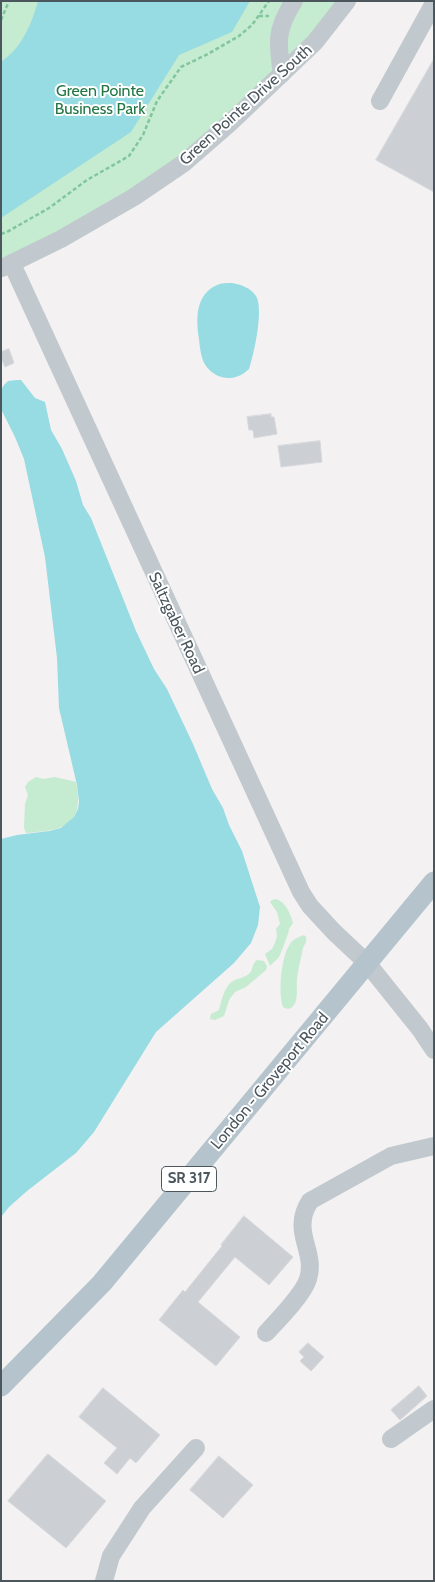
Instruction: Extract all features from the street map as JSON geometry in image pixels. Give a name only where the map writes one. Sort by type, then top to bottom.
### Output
[{"type":"main road","name":"London - Groveport Road","points":[[1,1386],[102,1283],[434,882]]},
{"type":"street","points":[[282,74],[278,39],[285,15],[294,1]]},
{"type":"street","name":"Green Pointe Drive South","points":[[6,266],[61,239],[134,197],[184,163],[230,124],[315,42],[347,1]]},
{"type":"street","points":[[380,101],[434,3]]},
{"type":"street","name":"Saltzgaber Road","points":[[6,266],[293,877],[310,906],[367,964],[420,1029],[434,1050]]},
{"type":"street","points":[[266,1334],[300,1294],[308,1280],[310,1266],[303,1236],[302,1221],[305,1208],[310,1201],[391,1156],[434,1146]]},
{"type":"street","points":[[391,1439],[434,1409]]},
{"type":"street","points":[[104,1581],[111,1556],[142,1508],[196,1448]]},
{"type":"path","points":[[1,20],[9,5],[9,1]]},
{"type":"path","points":[[1,234],[50,208],[87,180],[128,156],[143,135],[157,101],[181,67],[239,36],[252,24],[269,1]]},
{"type":"green space","name":"Green Pointe Business Park","points":[[1,1],[347,1],[184,163],[1,268]]},
{"type":"green space","points":[[36,777],[43,779],[55,777],[76,782],[77,809],[74,817],[60,827],[26,833],[24,828],[25,804],[28,795],[25,787],[28,782]]},
{"type":"green space","points":[[276,899],[285,906],[293,923],[279,957],[270,966],[265,954],[272,949],[275,943],[276,929],[280,924],[277,912],[270,902]]},
{"type":"green space","points":[[304,935],[306,940],[298,971],[296,1000],[292,1007],[287,1009],[283,1007],[281,1001],[281,975],[284,957],[291,942]]},
{"type":"green space","points":[[257,960],[264,961],[267,966],[266,970],[246,987],[235,992],[229,1000],[224,1016],[215,1020],[210,1019],[211,1014],[219,1010],[228,985],[250,973]]},
{"type":"water","points":[[38,1],[250,1],[232,32],[179,55],[131,132],[1,218],[1,62],[15,50],[25,35]]},
{"type":"water","points":[[232,283],[248,288],[254,293],[258,302],[259,321],[256,343],[249,369],[238,376],[227,378],[216,375],[204,363],[198,331],[198,316],[201,301],[210,289],[219,284]]},
{"type":"water","points":[[21,380],[35,398],[45,402],[51,430],[62,449],[76,481],[83,505],[91,518],[136,631],[154,669],[167,689],[212,789],[223,808],[242,851],[260,907],[258,925],[251,943],[234,963],[156,1032],[94,1132],[76,1153],[27,1191],[1,1217],[1,839],[61,828],[74,817],[79,802],[77,785],[59,708],[57,658],[45,557],[24,459],[1,409],[1,390],[4,385],[8,381]]},
{"type":"building","points":[[434,59],[434,192],[376,160]]},
{"type":"building","points":[[9,349],[14,363],[5,367],[1,358],[1,352]]},
{"type":"building","points":[[271,414],[271,417],[274,417],[277,434],[254,438],[253,430],[249,430],[247,417]]},
{"type":"building","points":[[320,441],[322,462],[281,467],[278,446]]},
{"type":"building","points":[[244,1216],[293,1257],[269,1285],[235,1257],[198,1302],[240,1337],[216,1366],[159,1320],[183,1290],[185,1292]]},
{"type":"building","points":[[308,1343],[324,1357],[311,1371],[300,1361],[304,1357],[299,1352]]},
{"type":"building","points":[[419,1386],[427,1396],[400,1420],[391,1410]]},
{"type":"building","points":[[103,1388],[160,1435],[136,1463],[130,1458],[117,1474],[104,1463],[117,1448],[79,1417]]},
{"type":"building","points":[[48,1454],[106,1501],[66,1548],[8,1501]]},
{"type":"building","points":[[219,1456],[253,1485],[223,1518],[190,1490]]}]
